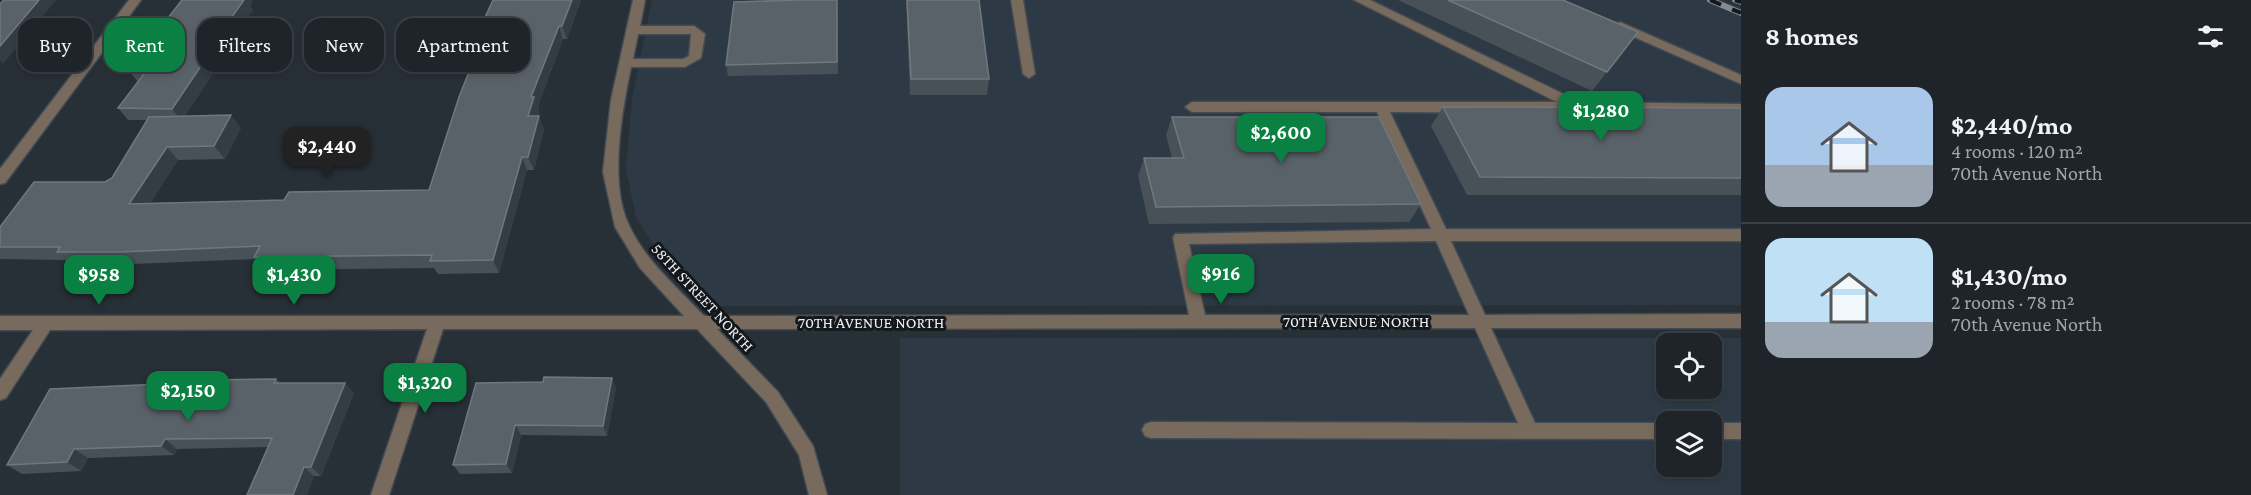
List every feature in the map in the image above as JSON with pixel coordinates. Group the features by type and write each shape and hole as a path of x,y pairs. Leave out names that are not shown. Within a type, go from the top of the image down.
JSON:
{"street":[{"path":"0,179 135,0"},
{"name":"58TH STREET NORTH","path":"639,0 618,100 610,172 620,223 645,264 772,397 807,452 818,495"},
{"path":"1017,0 1029,74"},
{"path":"1360,0 1578,107"},
{"path":"1603,19 1741,80"},
{"path":"626,63 685,63 694,58 699,34 694,30 633,30"},
{"path":"1381,107 1530,431"},
{"path":"1192,108 1741,109"},
{"path":"1198,321 1180,238 1741,235"},
{"name":"70TH AVENUE NORTH","path":"0,323 1741,321"},
{"path":"0,393 46,323"},
{"path":"380,495 437,323"},
{"path":"1151,430 1656,431"},
{"path":"1722,431 1741,431"}],"shaded area":[{"path":"652,0 1723,0 1741,8 1741,305 709,306 660,255 636,217 626,169 632,100"},
{"path":"900,338 1656,338 1656,399 1722,399 1722,338 1741,338 1741,495 900,495"}],"building":[{"path":"4,0 39,0 24,18 18,18 18,25 0,46 0,4"},
{"path":"182,0 244,0 231,18 197,18 197,72 172,109 118,108 145,72 185,72 185,18 168,18"},
{"path":"493,0 572,0 562,26 559,26 531,97 534,97 528,116 539,116 528,157 522,157 493,260 430,261 432,255 254,257 260,246 119,252 57,252 60,247 0,247 0,227 34,182 105,182 112,178 149,117 231,115 214,146 167,147 129,204 284,200 289,192 429,190 469,72 530,72 530,18 485,18"},
{"path":"837,0 837,62 726,65 734,2"},
{"path":"907,0 979,0 989,79 911,79"},
{"path":"1448,0 1563,0 1638,32 1607,72"},
{"path":"1443,107 1741,108 1741,178 1480,177"},
{"path":"1172,117 1379,117 1421,204 1156,207 1144,158 1184,158"},
{"path":"544,377 612,378 603,426 515,425 506,464 453,465 476,383 543,382"},
{"path":"276,379 274,383 345,383 311,467 304,467 293,495 247,495 272,438 165,439 161,446 74,449 67,462 7,465 50,389 207,382 208,380"}],"railway":[{"path":"1710,0 1741,13"},
{"path":"1735,0 1741,2"}]}
